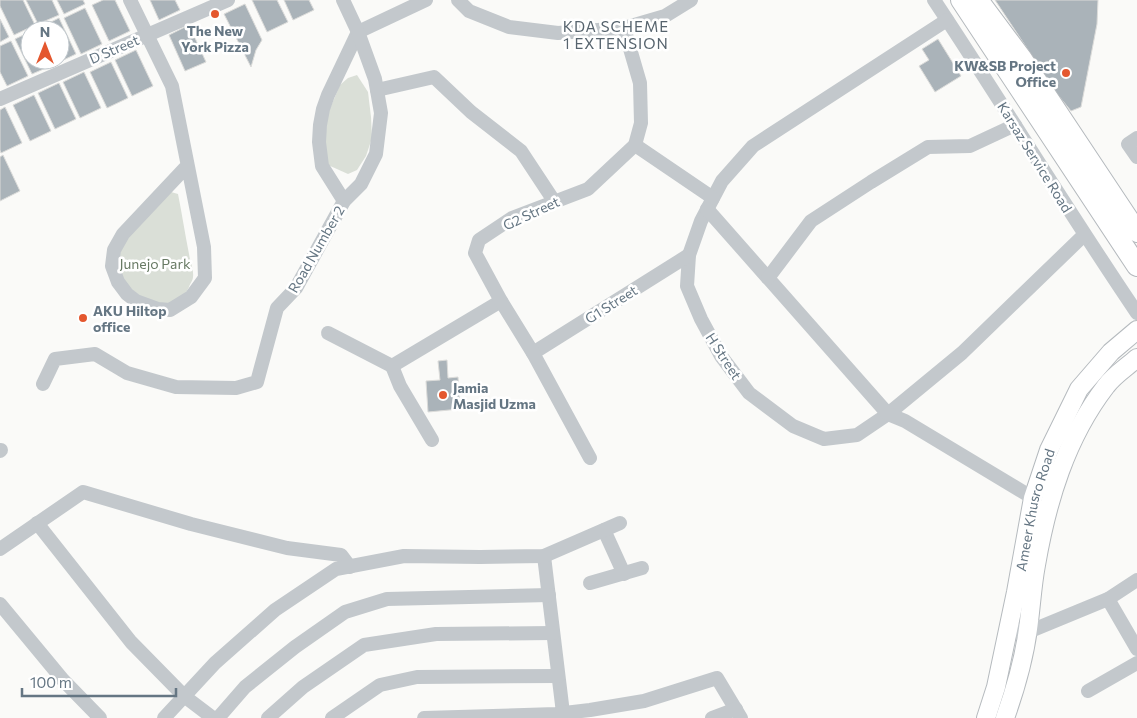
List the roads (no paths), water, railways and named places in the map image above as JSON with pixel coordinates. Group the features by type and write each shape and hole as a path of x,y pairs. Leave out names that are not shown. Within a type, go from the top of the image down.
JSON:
{"highway":[{"path":"961,0 1137,266"},
{"path":"978,0 1022,59 1137,232"}],"main road":[{"name":"Ameer Khusro Road","path":"986,718 996,687 1033,498 1049,450 1079,389 1111,352 1137,330"},
{"name":"Ameer Khusro Road","path":"1005,718 1028,632 1036,565 1050,502 1064,460 1085,417 1107,384 1137,358"}],"street":[{"path":"130,0 172,86 204,247 205,278 191,297 170,310 158,309 136,301 127,294 118,282 112,266 114,250 123,234 187,166"},
{"name":"D Street","path":"0,99 228,0"},
{"name":"Road Number 2","path":"43,384 55,359 95,354 127,373 176,387 236,388 257,382 277,308 296,288 344,201 361,184 376,154 381,113 375,79 358,32 343,0"},
{"path":"358,32 426,0"},
{"path":"458,0 469,11 509,27 558,33 624,28 665,16 691,0"},
{"name":"Karsaz Service Road","path":"934,0 1084,235 1137,313"},
{"name":"H Street","path":"947,20 753,146 722,181 701,221 689,255 688,286 701,319 721,356 749,393 793,426 824,440 857,435 888,414 962,353 1084,235"},
{"path":"624,28 640,83 641,123 635,145 710,204 768,278 888,414 905,421 1033,498 1050,502"},
{"name":"Road Number 2","path":"344,201 322,166 319,142 320,125 322,109 358,32"},
{"path":"377,90 434,77 471,112 521,151 554,201"},
{"path":"768,278 811,221 871,182 928,147 970,146 1015,125"},
{"path":"1133,141 1137,157"},
{"name":"G2 Street","path":"590,458 533,353 501,301 475,253 479,240 512,218 588,189 635,145"},
{"name":"G1 Street","path":"533,353 689,255"},
{"path":"392,366 501,301"},
{"path":"328,333 392,366 400,386 432,440"},
{"path":"0,549 83,492 190,524 286,548 341,555 350,567"},
{"path":"164,718 215,664 275,610 336,569 404,556 544,556 620,522"},
{"path":"37,523 131,642 184,696 214,718"},
{"path":"604,530 624,574"},
{"path":"544,556 563,713"},
{"path":"590,584 642,568"},
{"path":"1007,629 1028,632 1108,599 1137,580"},
{"path":"218,718 245,687 295,647 345,612 386,599 549,595"},
{"path":"1108,599 1137,649"},
{"path":"0,604 63,680 100,718"},
{"path":"268,718 302,687 364,645 436,634 553,633"},
{"path":"1088,691 1137,663"},
{"path":"332,718 380,685 416,677 558,676"},
{"path":"424,718 563,713 644,701 717,678 738,714 712,718"}],"place":[{"name":"The New York Pizza","path":"215,14"},
{"name":"KW&SB Project Office","path":"1066,73"},
{"name":"AKU Hiltop office","path":"83,318"},
{"name":"Jamia Masjid Uzma","path":"443,395"}],"district":[{"name":"KDA SCHEME 1 EXTENSION","path":"616,34"}],"park label":[{"name":"Junejo Park","path":"155,263"}]}
